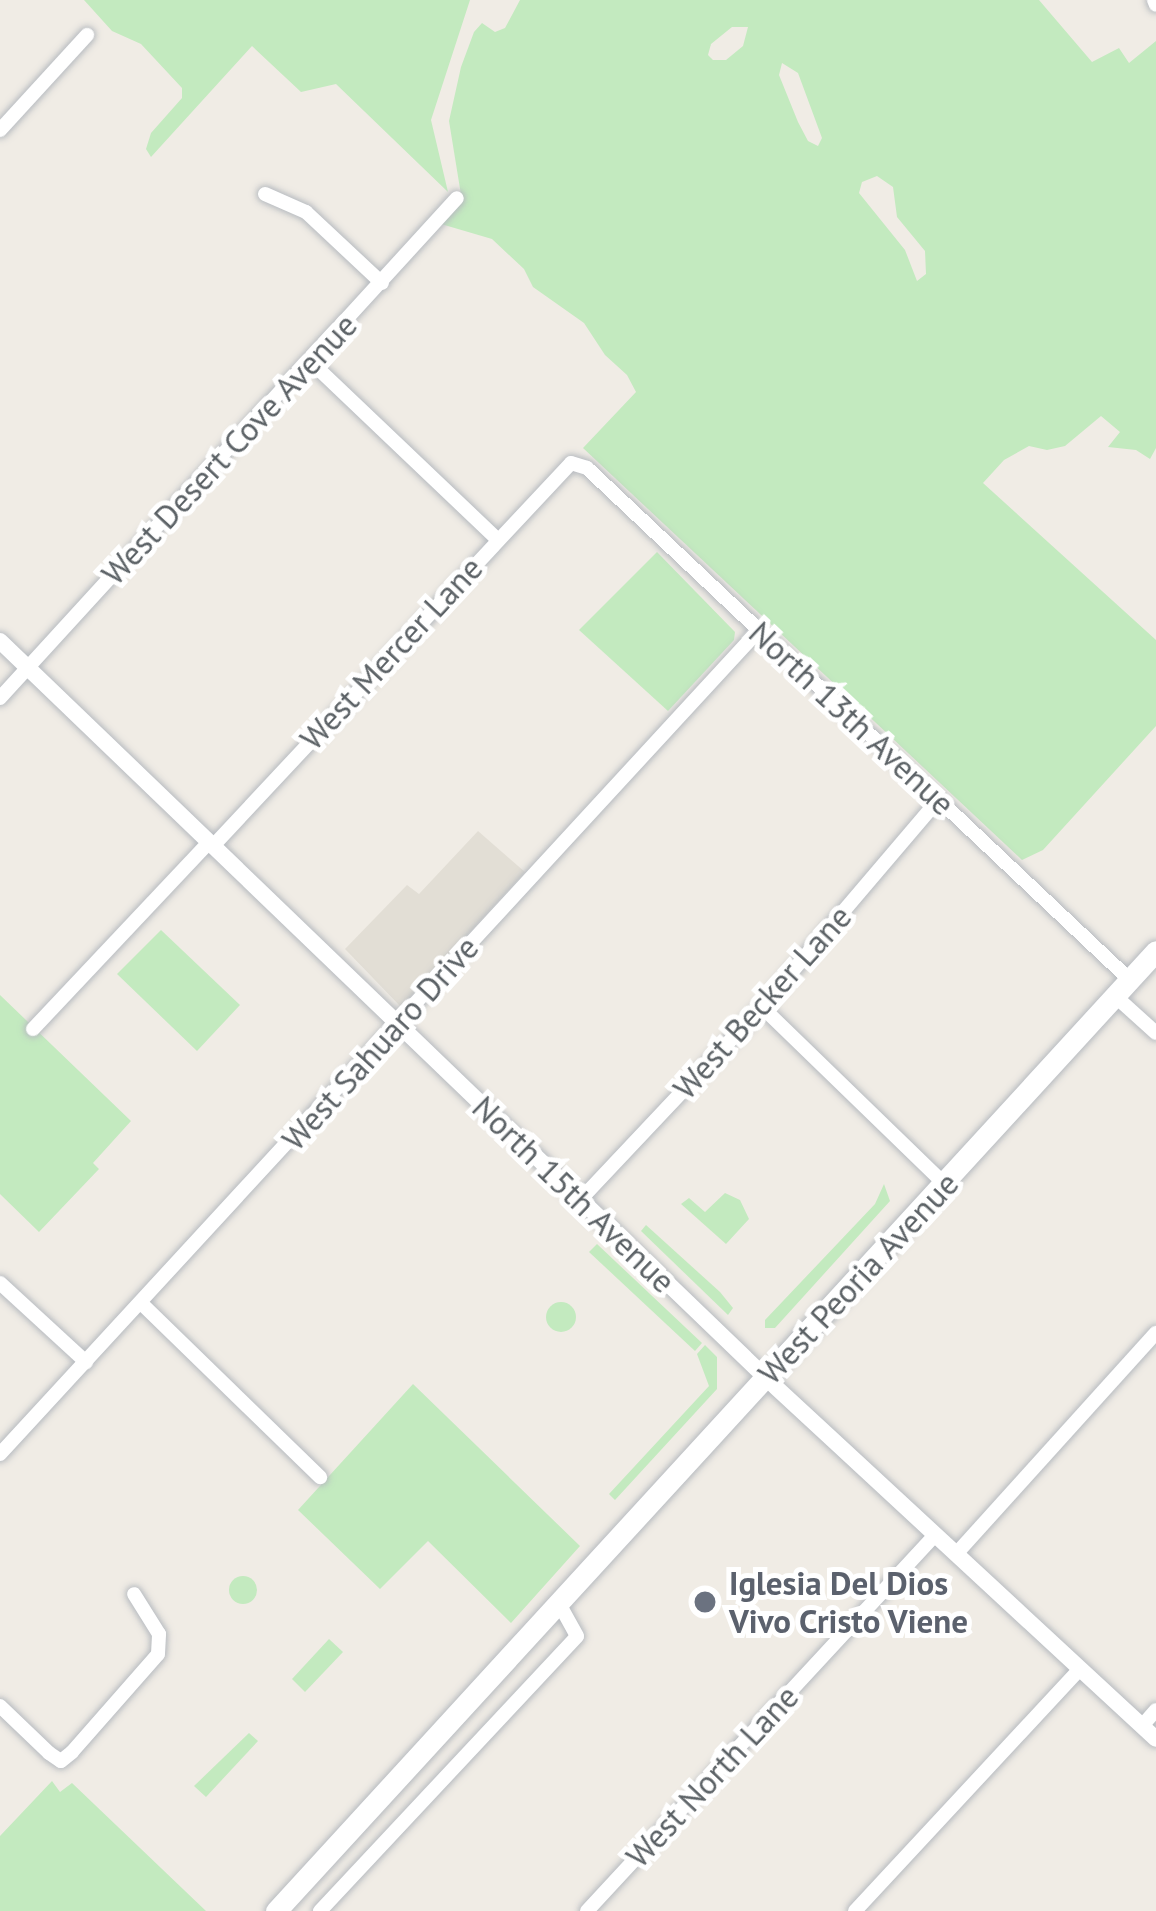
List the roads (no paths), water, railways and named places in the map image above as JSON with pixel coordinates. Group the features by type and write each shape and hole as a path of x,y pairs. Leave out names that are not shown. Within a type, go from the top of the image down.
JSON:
{"main road":[{"name":"West Peoria Avenue","path":"276,1911 1156,951"}],"street":[{"path":"0,130 87,35"},
{"path":"265,194 306,212 382,283"},
{"name":"West Desert Cove Avenue","path":"0,698 457,198"},
{"path":"310,362 496,538"},
{"name":"West Mercer Lane","path":"33,1029 571,463"},
{"name":"North 13th Avenue","path":"571,463 587,468 939,799 1122,988 1156,1033"},
{"name":"West Sahuaro Drive","path":"1,1450 758,631"},
{"name":"North 15th Avenue","path":"0,641 766,1378 1149,1732"},
{"name":"West Becker Lane","path":"580,1200 762,1007 939,799"},
{"path":"762,1007 946,1184"},
{"path":"0,1283 86,1362"},
{"path":"141,1303 320,1477"},
{"path":"956,1554 1156,1333"},
{"name":"West North Lane","path":"587,1911 935,1534"},
{"path":"0,1706 61,1761 158,1654 160,1634 134,1594"},
{"path":"320,1911 577,1636 560,1605"},
{"path":"856,1911 1080,1669"},
{"path":"1149,1732 1156,1710"}],"place":[{"name":"Iglesia Del Dios Vivo Cristo Viene","path":"705,1602"}]}
